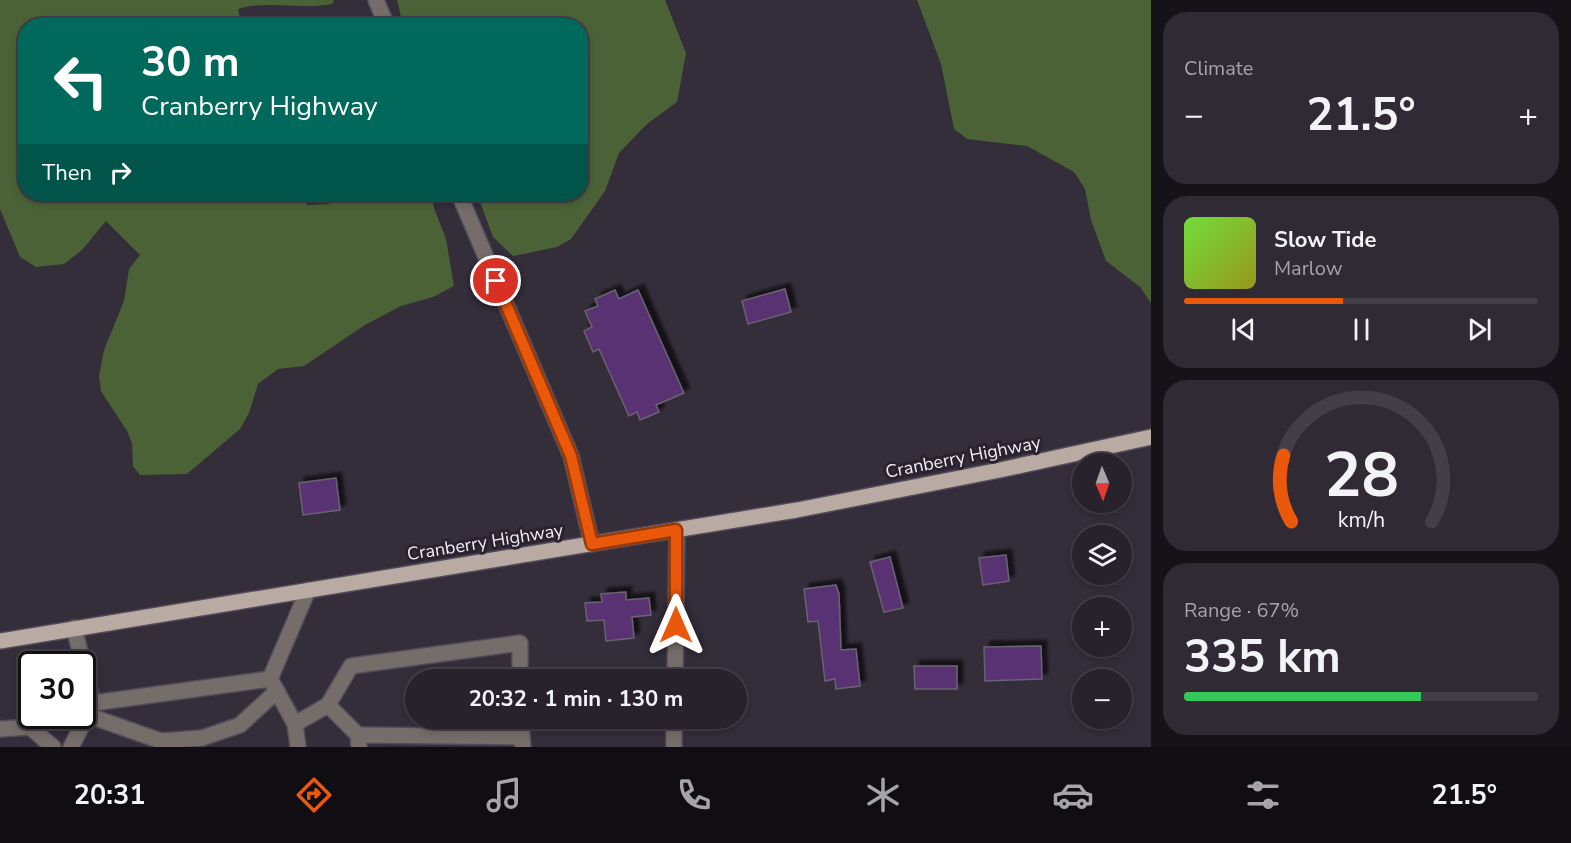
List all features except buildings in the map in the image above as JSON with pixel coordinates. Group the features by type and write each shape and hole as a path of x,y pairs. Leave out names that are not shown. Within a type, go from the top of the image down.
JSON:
{"main road":[{"name":"Cranberry Highway","path":"0,641 676,530 1000,470 1151,437"}],"street":[{"path":"376,0 384,18"},
{"path":"462,201 571,456 592,544"},
{"path":"675,669 676,530"},
{"path":"96,712 160,744 202,738 240,725 274,685 308,590"},
{"path":"74,628 79,651"},
{"path":"294,724 328,705 351,666 520,644 520,669"},
{"path":"96,708 274,685"},
{"path":"274,685 294,724 297,747"},
{"path":"328,705 358,741 522,742"},
{"path":"0,729 30,727 53,747"},
{"path":"72,747 81,729"},
{"path":"674,729 674,747"}],"green space":[{"path":"0,0 334,0 332,4 320,6 249,6 238,9 240,18 18,18 18,201 305,201 307,205 328,204 336,201 432,201 446,239 454,286 433,297 401,306 365,325 304,366 278,369 258,384 249,413 240,429 187,474 140,475 133,466 132,443 127,431 101,391 99,376 104,350 124,301 129,269 140,255 106,221 82,250 64,264 36,267 20,257 0,209"},
{"path":"397,0 665,0 686,53 677,102 647,124 619,153 605,191 571,239 557,247 513,256 493,237 480,201 588,201 588,18 401,18"},
{"path":"917,0 1151,0 1151,303 1140,287 1106,261 1091,220 1085,189 1074,172 1027,146 967,139 954,129 941,64"}],"route":[{"path":"496,281 571,456 592,544 676,530 676,625"}]}
